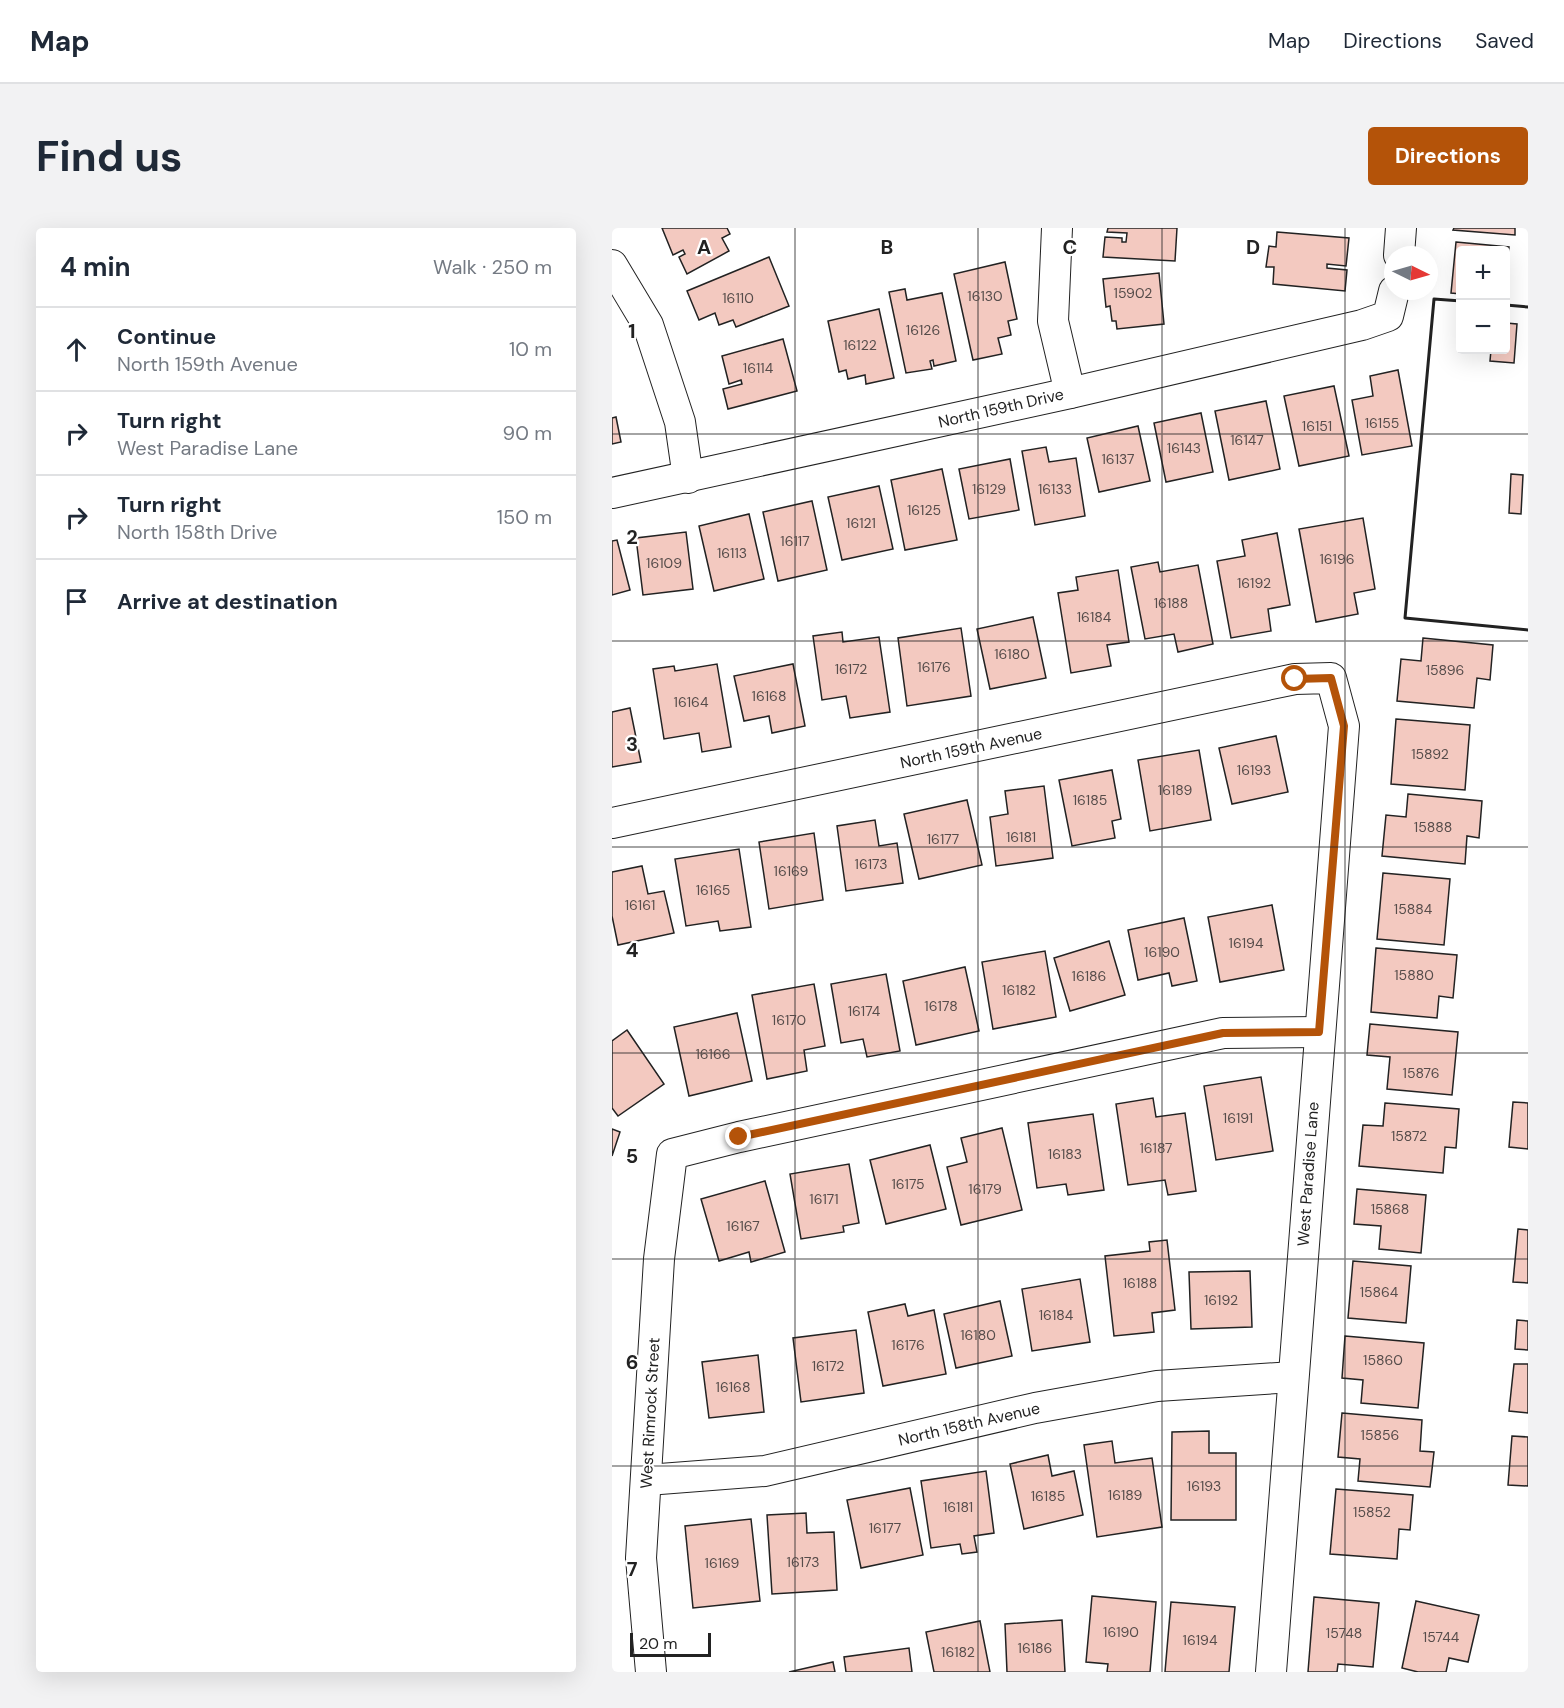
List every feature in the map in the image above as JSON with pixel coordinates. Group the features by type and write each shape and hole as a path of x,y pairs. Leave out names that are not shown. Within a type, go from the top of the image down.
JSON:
{"street":[{"path":"1057,228 1053,321 1070,393"},
{"path":"1400,246 1401,228"},
{"path":"612,265 648,325 680,422 688,478"},
{"name":"North 159th Drive","path":"612,493 1070,393 1351,328 1391,304"},
{"name":"North 159th Avenue","path":"612,823 1295,679 1331,678"},
{"name":"West Paradise Lane","path":"1271,1672 1344,726 1331,678"},
{"name":"West Rimrock Street","path":"651,1672 641,1558 659,1259 672,1154 739,1137 1223,1033 1319,1032"},
{"name":"North 158th Avenue","path":"647,1480 765,1472 1035,1408 1157,1386 1293,1377"}],"building":[{"path":"662,228 727,228 730,234 722,238 729,251 687,274 679,257 685,254 683,250 673,255"},
{"path":"1108,228 1177,228 1175,261 1103,257 1105,237 1122,238 1122,242 1126,242 1127,233 1107,232"},
{"path":"1454,228 1515,228 1515,235 1453,230"},
{"path":"1277,232 1349,238 1346,266 1327,264 1327,268 1347,270 1345,291 1273,284 1274,267 1266,267 1269,246 1276,247"},
{"path":"1456,242 1498,246 1456,246 1456,294 1451,293"},
{"path":"769,257 789,306 736,327 733,320 719,325 715,313 699,320 687,291"},
{"path":"1005,262 1017,319 1008,321 1011,335 998,338 1002,354 973,360 954,274"},
{"path":"1159,273 1164,324 1117,329 1116,321 1112,321 1110,306 1106,307 1103,279"},
{"path":"905,289 907,300 942,293 956,361 934,366 933,360 930,361 932,369 906,373 889,292"},
{"path":"879,309 894,378 866,384 865,375 848,379 846,370 839,372 828,321"},
{"path":"1510,323 1517,324 1514,363 1490,361 1491,354 1510,354"},
{"path":"783,339 797,391 728,409 723,389 742,384 741,380 729,384 722,356"},
{"path":"1398,370 1412,446 1362,455 1352,400 1373,396 1370,376"},
{"path":"1334,386 1349,456 1299,466 1284,396"},
{"path":"1266,401 1280,469 1229,480 1215,411"},
{"path":"1201,413 1213,472 1166,482 1154,423"},
{"path":"616,417 621,442 612,444 612,418"},
{"path":"1138,426 1150,481 1099,492 1087,438"},
{"path":"1046,447 1049,462 1076,458 1085,516 1035,525 1022,451"},
{"path":"1010,459 1019,510 969,519 959,469"},
{"path":"942,469 957,540 905,550 891,480"},
{"path":"1511,474 1523,475 1521,514 1509,513"},
{"path":"879,486 893,549 842,560 828,497"},
{"path":"812,501 827,570 778,581 763,512"},
{"path":"749,514 764,579 714,591 699,526"},
{"path":"1363,518 1375,589 1354,593 1358,614 1316,622 1299,529"},
{"path":"686,532 693,589 643,595 636,538"},
{"path":"1277,533 1290,605 1268,609 1271,631 1231,638 1217,561 1245,556 1242,540"},
{"path":"617,540 630,590 612,595 612,541"},
{"path":"1158,562 1160,572 1198,565 1213,644 1178,652 1174,634 1145,639 1131,567"},
{"path":"1118,570 1129,642 1107,645 1111,666 1071,673 1058,593 1078,590 1076,577"},
{"path":"1033,617 1046,678 990,689 977,629"},
{"path":"961,628 971,696 907,706 898,638"},
{"path":"842,632 843,642 879,637 890,712 850,718 846,696 822,700 813,636"},
{"path":"1423,638 1493,645 1490,680 1477,678 1474,708 1397,701 1401,659 1421,661"},
{"path":"717,664 731,747 702,752 699,733 664,739 653,669 674,666 675,671"},
{"path":"793,664 805,726 772,733 769,716 744,721 734,676"},
{"path":"630,708 641,762 612,767 612,712"},
{"path":"1396,719 1470,725 1465,790 1391,784"},
{"path":"1276,736 1288,792 1232,804 1219,748"},
{"path":"1199,750 1211,820 1150,831 1138,760"},
{"path":"1112,770 1121,819 1112,821 1115,838 1072,846 1059,780"},
{"path":"1044,786 1053,858 996,866 990,817 1008,814 1005,791"},
{"path":"1408,794 1482,801 1479,838 1467,836 1465,864 1382,856 1386,815 1406,817"},
{"path":"967,800 982,865 919,879 904,814"},
{"path":"875,820 879,846 897,843 903,883 846,891 837,826"},
{"path":"814,833 823,900 769,909 759,842"},
{"path":"739,849 751,927 720,931 718,921 686,926 675,859"},
{"path":"642,866 648,894 664,891 674,933 618,945 612,916 612,872"},
{"path":"1383,873 1450,879 1444,945 1377,939"},
{"path":"1272,905 1284,970 1220,982 1208,917"},
{"path":"1184,918 1197,981 1172,986 1169,973 1138,980 1128,930"},
{"path":"1109,941 1125,995 1070,1011 1054,958"},
{"path":"1376,948 1457,955 1453,998 1439,996 1437,1018 1371,1012"},
{"path":"1045,951 1056,1017 993,1029 982,962"},
{"path":"965,967 979,1031 916,1045 903,981"},
{"path":"886,974 900,1051 867,1057 863,1039 841,1043 831,984"},
{"path":"814,984 825,1046 804,1050 807,1071 767,1079 752,995"},
{"path":"737,1013 752,1081 689,1096 674,1027"},
{"path":"1370,1024 1458,1032 1452,1095 1387,1089 1390,1057 1367,1055"},
{"path":"627,1030 664,1084 618,1116 612,1108 612,1041"},
{"path":"1261,1077 1273,1151 1216,1160 1204,1086"},
{"path":"1153,1098 1156,1117 1185,1113 1196,1191 1168,1195 1165,1180 1128,1185 1116,1104"},
{"path":"1513,1102 1528,1103 1528,1149 1509,1147"},
{"path":"1385,1103 1459,1109 1456,1148 1445,1147 1443,1173 1359,1166 1363,1125 1383,1126"},
{"path":"1093,1114 1104,1190 1068,1195 1066,1184 1037,1188 1028,1123"},
{"path":"1002,1128 1022,1210 961,1225 947,1167 967,1162 961,1138"},
{"path":"612,1129 620,1132 612,1156"},
{"path":"930,1145 946,1209 886,1224 870,1160"},
{"path":"849,1164 859,1223 843,1226 844,1232 801,1239 790,1174"},
{"path":"765,1181 785,1252 751,1262 749,1252 719,1261 701,1199"},
{"path":"1357,1189 1426,1195 1421,1253 1379,1249 1381,1226 1354,1224"},
{"path":"1518,1229 1528,1230 1528,1283 1513,1282"},
{"path":"1167,1240 1175,1310 1152,1313 1154,1332 1114,1336 1105,1256 1150,1251 1149,1242"},
{"path":"1353,1261 1411,1266 1406,1323 1348,1318"},
{"path":"1250,1271 1252,1327 1191,1329 1189,1272"},
{"path":"1080,1279 1090,1342 1032,1351 1022,1289"},
{"path":"1000,1301 1012,1356 956,1368 944,1314"},
{"path":"905,1304 908,1316 934,1310 946,1374 883,1386 868,1312"},
{"path":"1517,1320 1528,1321 1528,1350 1515,1349"},
{"path":"856,1330 864,1393 801,1402 793,1338"},
{"path":"1345,1336 1424,1343 1418,1408 1361,1403 1363,1380 1342,1378"},
{"path":"758,1355 764,1412 709,1418 702,1362"},
{"path":"1514,1364 1528,1364 1528,1413 1509,1411"},
{"path":"1342,1413 1422,1420 1420,1451 1434,1452 1430,1487 1358,1481 1360,1459 1338,1457"},
{"path":"1209,1431 1209,1453 1236,1453 1236,1520 1171,1520 1172,1432"},
{"path":"1512,1436 1528,1437 1528,1486 1508,1485"},
{"path":"1112,1441 1115,1463 1152,1458 1162,1527 1097,1537 1084,1445"},
{"path":"1048,1455 1052,1476 1074,1471 1083,1515 1024,1529 1010,1464"},
{"path":"986,1471 994,1533 974,1536 977,1552 962,1554 960,1544 931,1548 921,1481"},
{"path":"910,1488 923,1555 861,1568 847,1500"},
{"path":"1336,1489 1413,1495 1410,1530 1399,1529 1397,1559 1330,1554"},
{"path":"806,1513 807,1533 834,1532 837,1590 772,1594 767,1515"},
{"path":"751,1519 760,1601 693,1608 685,1526"},
{"path":"1092,1596 1156,1602 1150,1672 1107,1672 1108,1664 1086,1662"},
{"path":"1314,1597 1379,1603 1373,1667 1338,1664 1337,1672 1308,1672"},
{"path":"1416,1601 1479,1615 1468,1662 1449,1658 1446,1672 1418,1672 1402,1668"},
{"path":"1171,1602 1235,1607 1229,1672 1165,1672"},
{"path":"1062,1620 1065,1672 1007,1672 1005,1624"},
{"path":"980,1621 990,1672 934,1672 926,1632"},
{"path":"909,1648 912,1672 846,1672 844,1657"},
{"path":"833,1662 835,1672 789,1672"}],"wall":[{"path":"1456,301 1434,299 1405,618 1528,630"},
{"path":"1510,305 1528,307"}],"route":[{"path":"739,1137 1223,1033 1319,1032 1344,726 1331,678 1295,679"}]}
